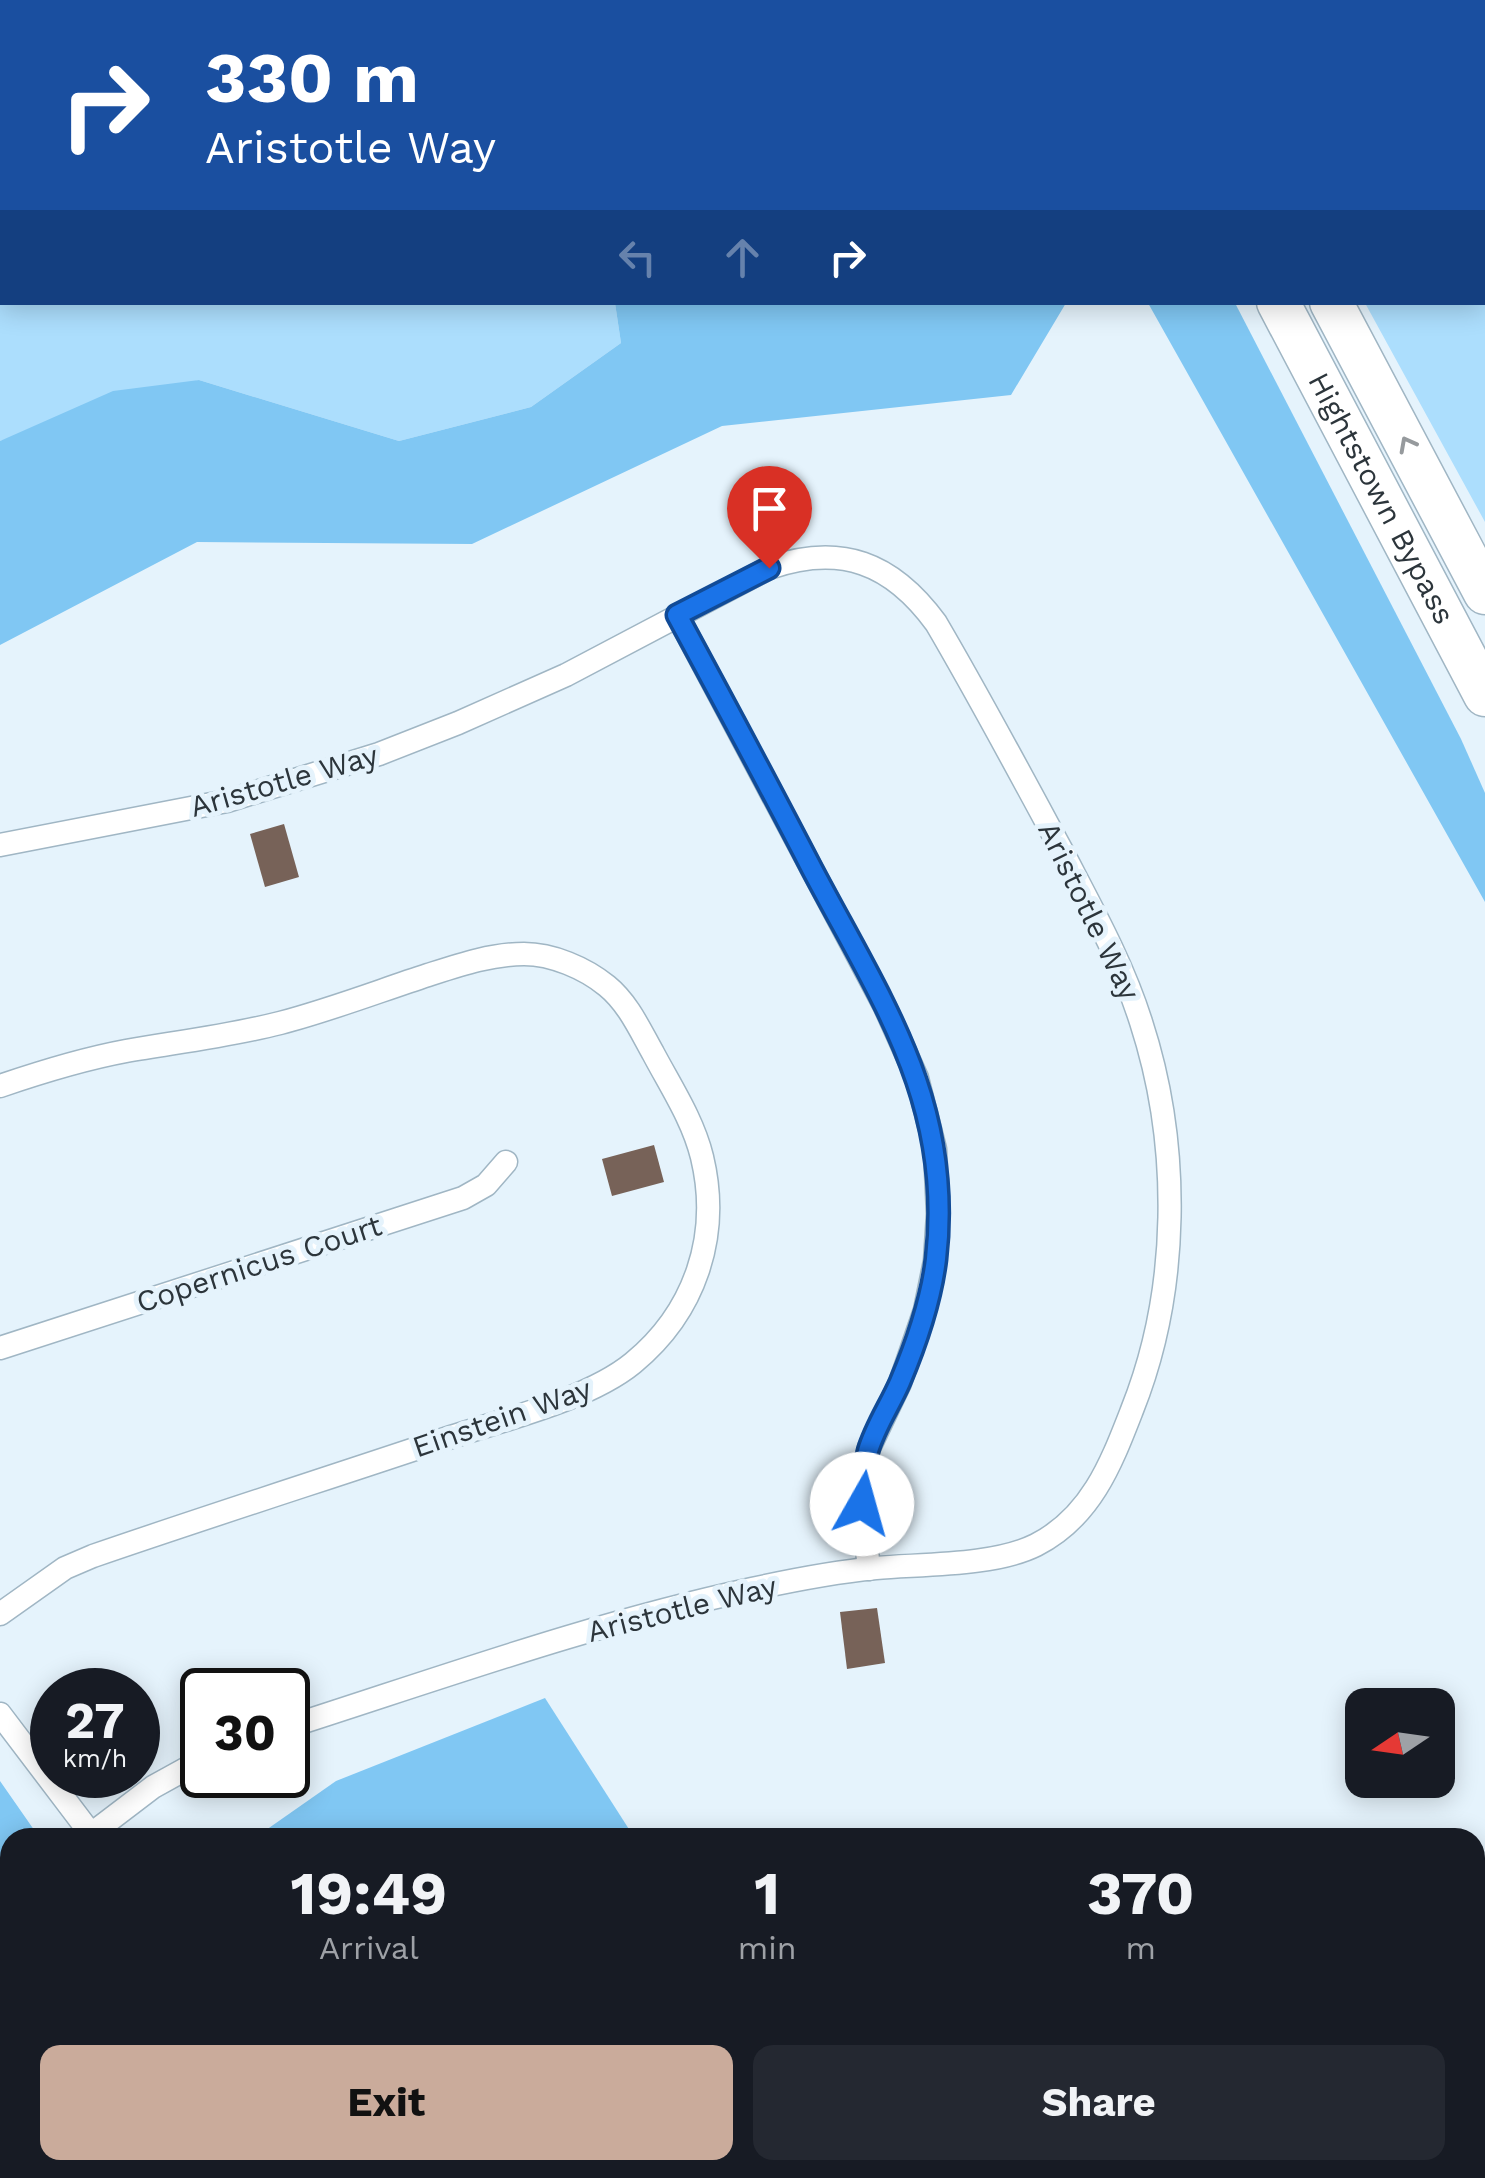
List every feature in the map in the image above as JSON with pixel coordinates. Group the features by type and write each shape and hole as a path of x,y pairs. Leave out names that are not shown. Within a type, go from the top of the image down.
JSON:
{"highway":[{"name":"Hightstown Bypass","path":"1280,305 1483,691"},
{"name":"Hightstown Bypass","path":"1333,305 1485,593"},
{"path":"1444,514 1485,582"}],"street":[{"name":"Aristotle Way","path":"0,845 227,801 345,766 534,690 769,568 805,558 829,557 864,563 904,586 936,623 1109,941 1141,1022 1156,1075 1169,1182 1164,1284 1140,1391 1107,1473 1087,1504 1066,1524 1036,1545 1002,1557 869,1569 764,1586 640,1615 310,1720"},
{"path":"677,615 886,1007 917,1078 935,1149 936,1261 925,1310 900,1382 869,1448 863,1477 869,1569"},
{"name":"Einstein Way","path":"0,1086 122,1052 288,1021 489,957 525,954 554,958 606,986 638,1027 694,1134 704,1166 709,1206 700,1264 679,1312 662,1337 600,1386 93,1556 65,1568 0,1614"},
{"name":"Copernicus Court","path":"0,1348 463,1198 486,1185 506,1162"},
{"path":"0,1714 85,1828"},
{"path":"103,1828 154,1787 180,1772"}],"shaded area":[{"path":"0,305 615,305 621,343 531,407 399,441 199,380 0,441"},
{"path":"615,305 1065,305 1011,395 722,426 472,544 197,542 0,645 0,441 113,391 199,380 399,441 531,407 621,343"},
{"path":"1149,305 1236,305 1461,739 1485,793 1485,902"},
{"path":"1366,305 1485,305 1485,522"},
{"path":"545,1698 628,1828 269,1828 336,1781"},
{"path":"0,1781 33,1828 0,1828"}],"building":[{"path":"284,824 299,877 265,887 250,834"},
{"path":"654,1145 664,1182 612,1196 602,1159"},
{"path":"877,1608 885,1663 847,1669 840,1612"}],"route":[{"path":"769,568 677,615 904,1044 927,1110 935,1149 936,1261 914,1347 869,1448 862,1504"}]}
